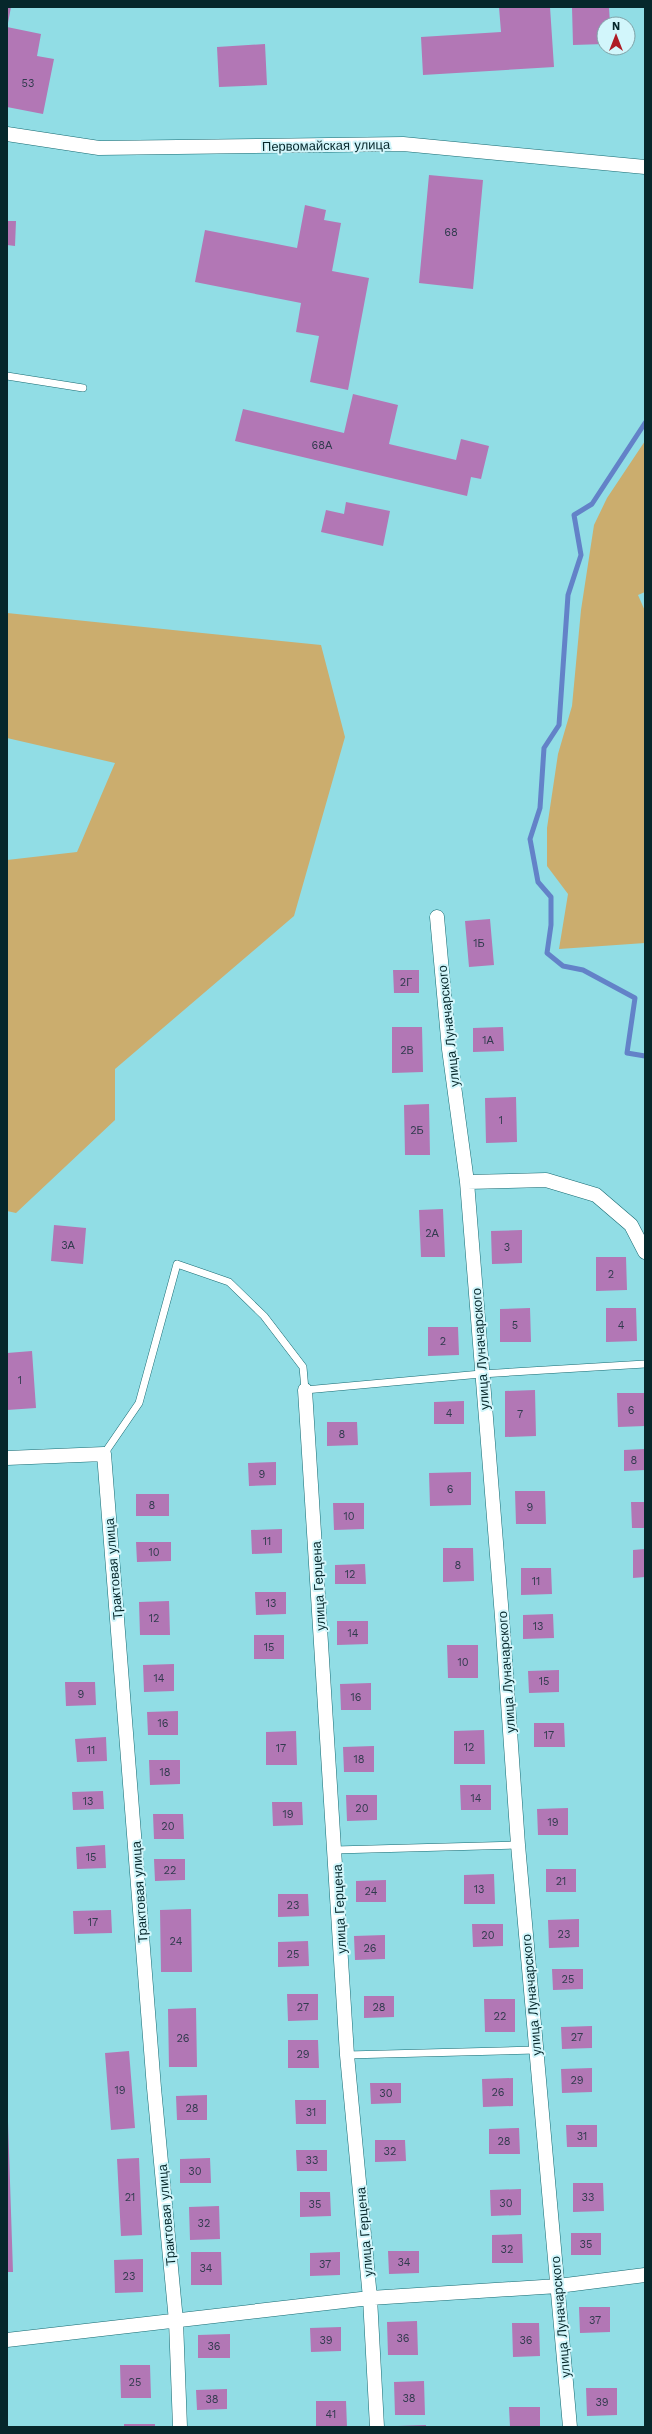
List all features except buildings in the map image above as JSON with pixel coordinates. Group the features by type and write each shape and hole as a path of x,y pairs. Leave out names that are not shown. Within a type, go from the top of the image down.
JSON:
{"street":[{"name":"Первомайская улица","path":"7,134 99,148 402,144 645,167"},
{"name":"улица Луначарского","path":"437,917 449,1049 468,1182 518,1845 535,2050 570,2427"},
{"path":"468,1182 546,1180 596,1195 630,1225 645,1252"},
{"name":"улица Герцена","path":"305,1390 347,2054 370,2298 377,2427"},
{"path":"7,1458 104,1454"},
{"name":"Трактовая улица","path":"104,1454 154,2088 176,2322 180,2427"},
{"path":"7,2340 176,2322 370,2298 558,2286 645,2275"}],"lane":[{"path":"7,376 83,388"},
{"path":"104,1454 139,1403 177,1264 229,1282 264,1316 303,1367 305,1390 482,1374 645,1364"},
{"path":"335,1850 518,1845"},
{"path":"347,2054 535,2050"}],"shaded area":[{"path":"645,441 645,592 638,595 645,611 645,943 559,949 568,894 547,866 547,828 558,754 572,706 581,610 594,525 607,498"},
{"path":"7,613 321,645 345,737 294,916 115,1069 115,1120 16,1213 7,1211 7,860 77,852 115,763 7,738"}],"waterway":[{"path":"645,423 592,504 574,515 581,555 568,595 559,725 544,748 540,808 530,839 538,882 551,897 551,925 547,953 563,966 583,970 635,998 627,1053 645,1056"}]}
